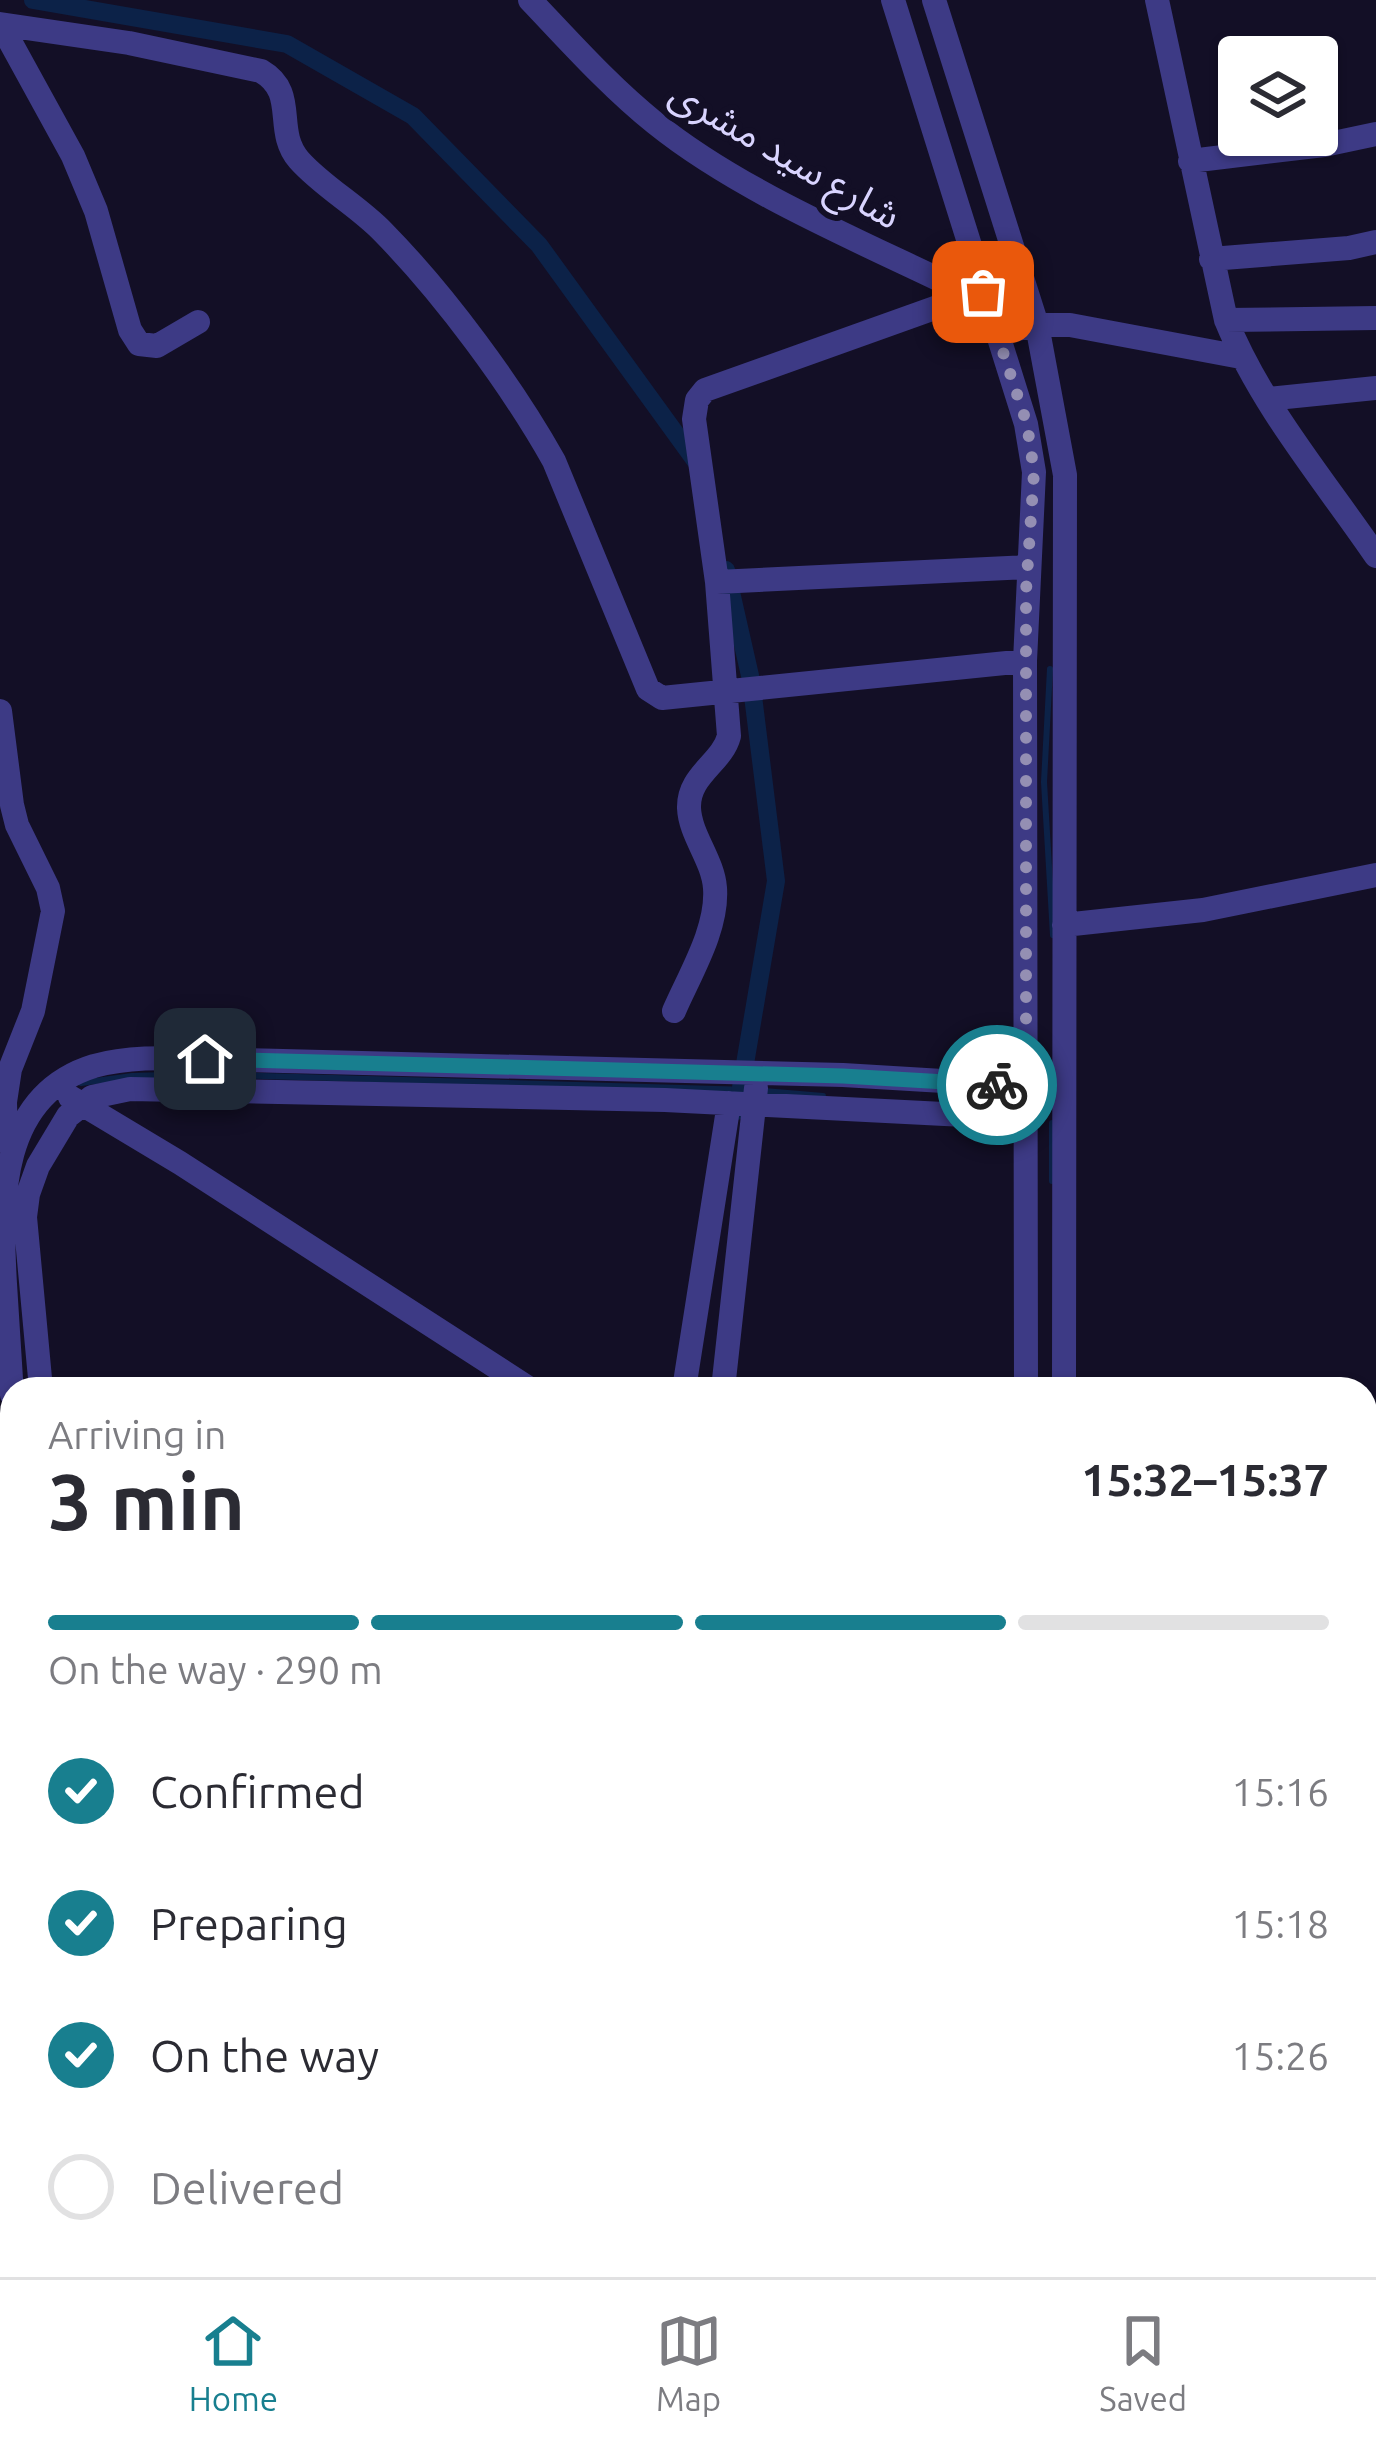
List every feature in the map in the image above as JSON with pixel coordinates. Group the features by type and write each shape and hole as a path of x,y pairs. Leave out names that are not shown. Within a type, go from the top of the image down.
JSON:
{"street":[{"name":"شارع سيد مشرى","path":"530,0 623,95 676,139 783,202 977,294"},
{"path":"893,0 977,294 998,333 1027,424 1034,472 1042,586 1045,889 1026,1086 1026,1377"},
{"path":"934,0 1036,326 1065,475 1025,661 1045,889 1064,925 1064,1377"},
{"path":"1157,0 1226,320 1241,357 1376,556"},
{"path":"0,24 73,156 139,344 157,346 198,322"},
{"path":"0,24 129,43 261,71 275,79 283,91 286,132 296,158 393,242 536,428 563,481 648,689 662,698 1025,661"},
{"path":"1190,161 1376,134"},
{"path":"1210,259 1376,242"},
{"path":"674,1011 704,942 715,889 689,810 692,790 727,746 717,582 694,419 697,400 705,390 977,294 1024,285"},
{"path":"1226,320 1376,318"},
{"path":"998,333 1036,326 1087,327 1241,357"},
{"path":"1268,399 1376,388"},
{"path":"1348,515 1376,514"},
{"path":"717,582 1042,586"},
{"path":"0,711 12,805 53,910 33,1011 10,1069 4,1102 7,1154"},
{"path":"1064,925 1203,910 1376,875"},
{"path":"11,1377 0,1225 7,1154 20,1119 40,1095 96,1065 145,1058 665,1070 1026,1086"},
{"path":"525,1068 527,1100"},
{"path":"665,1070 665,1100"},
{"path":"686,1377 742,1104 758,1073"},
{"path":"53,1086 511,1377"},
{"path":"40,1377 26,1203 52,1141 82,1105 105,1093 130,1089 665,1100 1025,1118"},
{"path":"724,1377 742,1104"}],"waterway":[{"path":"33,0 287,44 413,116 539,245 697,463"},
{"path":"726,570 751,680 776,881 737,1111"},
{"path":"1050,669 1044,782 1053,935"},
{"path":"81,1083 197,1074 751,1090"},
{"path":"764,1091 823,1096"},
{"path":"1052,1123 1052,1181"}],"way so far":[{"path":"983,292 1027,424 1034,472 1025,661 1026,1086 997,1085"}],"route":[{"path":"205,1059 843,1076 997,1085"}]}
